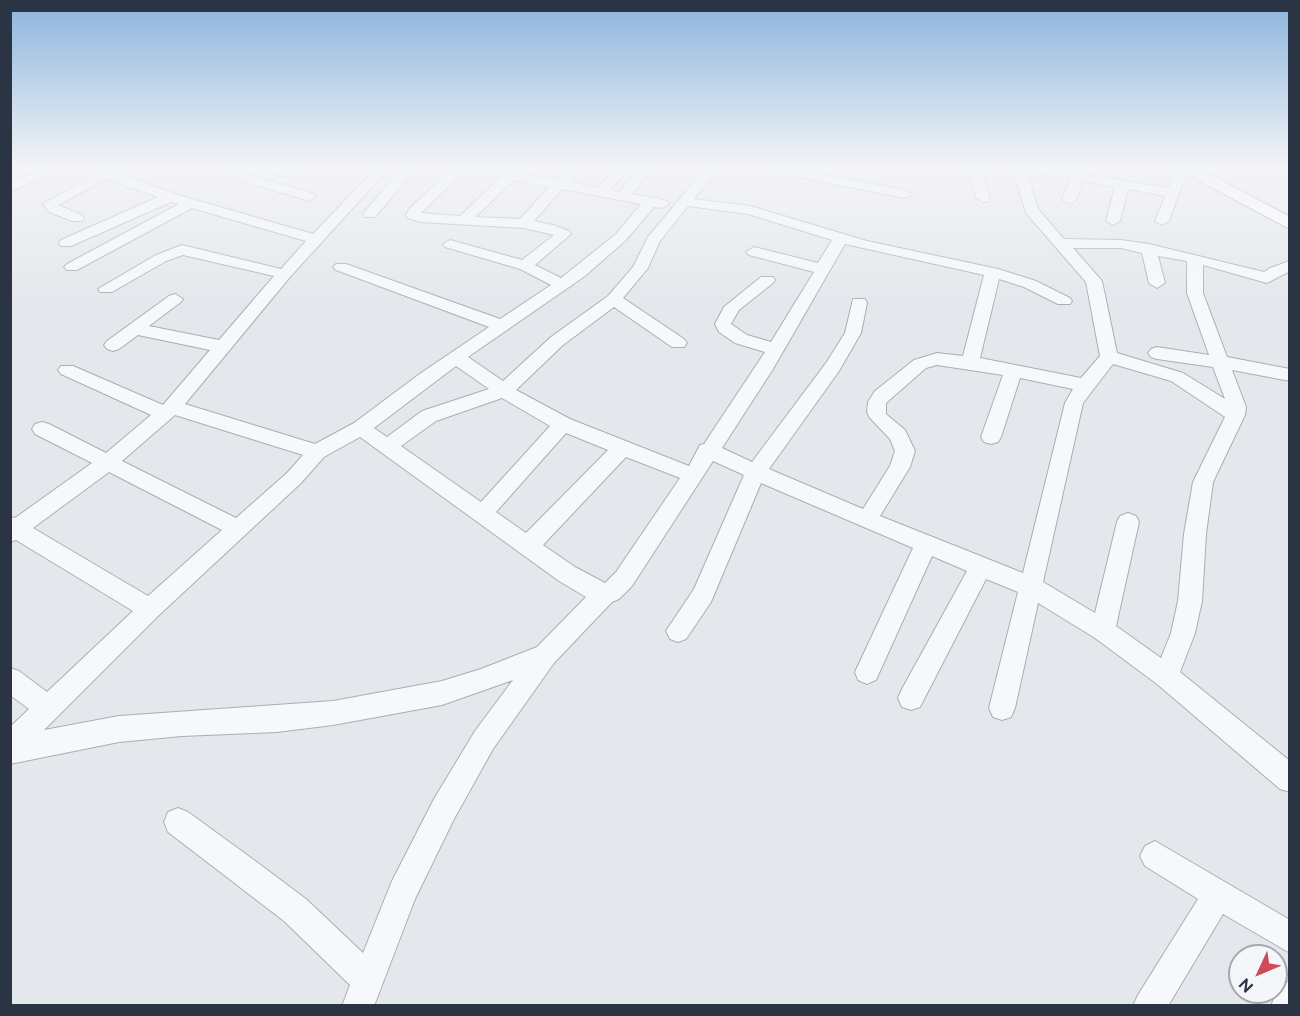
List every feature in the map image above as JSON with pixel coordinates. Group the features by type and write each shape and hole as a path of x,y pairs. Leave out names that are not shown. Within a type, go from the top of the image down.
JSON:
{"main road":[{"path":"1270,213 1290,224"}],"street":[{"path":"65,213 77,218"},
{"path":"66,243 133,213"},
{"path":"72,267 172,213"},
{"path":"226,213 317,240"},
{"path":"150,609 13,529 106,463 168,410 284,274 341,213"},
{"path":"414,213 420,218 524,224 548,228 564,234 525,266"},
{"path":"465,219 472,213"},
{"path":"524,224 533,213"},
{"path":"10,746 150,609 294,478 317,452 360,428 455,357 563,285 608,249 640,213"},
{"path":"388,446 429,416 504,391 557,341 614,299 640,268 653,240 675,213"},
{"path":"761,213 894,253 993,272 1030,284 1064,301"},
{"path":"1033,213 1094,281 1109,357"},
{"path":"1113,221 1115,213"},
{"path":"1162,221 1165,213"},
{"path":"178,822 249,873 295,910 363,993 403,892 444,809 484,740 546,655 605,594 611,592 624,579 707,450 776,349 841,238"},
{"path":"1061,243 1102,242 1149,248 1290,284"},
{"path":"450,244 525,266 563,285"},
{"path":"1149,248 1157,283"},
{"path":"106,289 161,258 182,250 284,274"},
{"path":"754,252 822,269"},
{"path":"1166,676 1183,633 1190,602 1199,497 1203,482 1236,415 1237,407 1195,293 1195,258"},
{"path":"1267,278 1275,271 1290,265"},
{"path":"341,267 501,325"},
{"path":"970,362 993,272"},
{"path":"768,280 732,307 723,324 724,328 741,339 776,349"},
{"path":"113,345 175,299"},
{"path":"614,299 678,343"},
{"path":"678,632 702,595 756,472 833,367 853,333 859,303"},
{"path":"136,328 223,347"},
{"path":"1157,353 1290,375"},
{"path":"455,357 504,391 563,424 692,475"},
{"path":"1002,708 1070,416 1074,403 1085,386 1109,357"},
{"path":"1109,357 1177,377 1236,415"},
{"path":"867,520 900,467 905,451 898,435 879,418 876,412 877,402 882,395 920,364 936,359 970,362 1085,386"},
{"path":"67,370 168,410 317,452"},
{"path":"991,437 1014,371"},
{"path":"482,513 563,424"},
{"path":"360,428 567,574 593,590 605,594"},
{"path":"42,429 239,529"},
{"path":"528,546 623,447"},
{"path":"707,450 980,568 1031,587 1103,630 1166,676 1290,779"},
{"path":"1103,630 1128,522"},
{"path":"867,672 926,545"},
{"path":"911,698 980,568"},
{"path":"10,751 119,729 182,723 277,719 333,713 442,693 481,681 546,655"},
{"path":"10,679 48,708"},
{"path":"1155,856 1290,938"},
{"path":"1149,1005 1218,894"},
{"path":"1287,1005 1290,997"}]}
